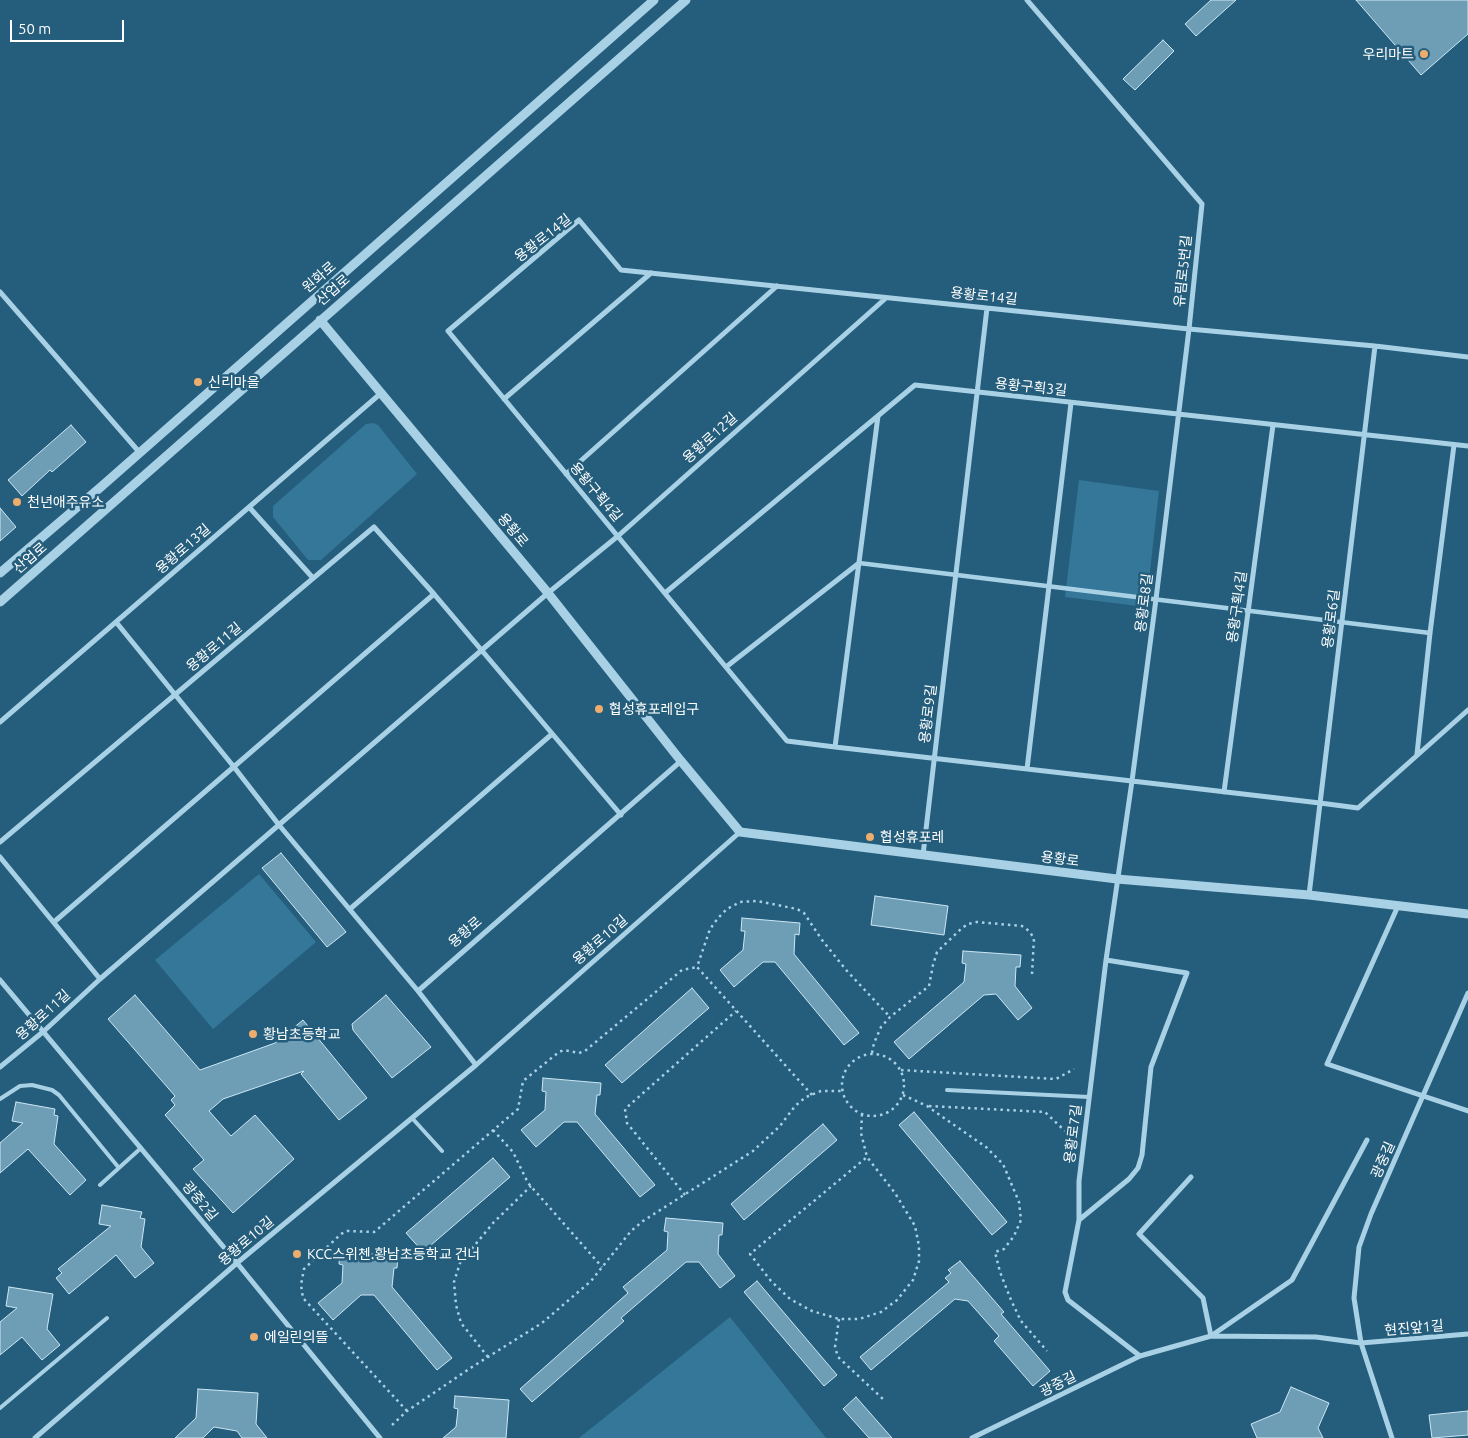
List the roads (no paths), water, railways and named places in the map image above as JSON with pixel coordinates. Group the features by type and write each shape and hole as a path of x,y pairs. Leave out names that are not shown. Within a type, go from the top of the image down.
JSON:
{"street":[{"name":"원화로","path":"0,573 140,453 654,0"},
{"name":"산업로","path":"0,602 686,0"},
{"name":"유림로5번길","path":"1027,0 1202,204 1188,329"},
{"name":"용황로14길","path":"448,331 579,220 621,270 1188,329"},
{"path":"504,399 651,273"},
{"path":"566,474 776,286"},
{"path":"0,292 140,453"},
{"name":"용황로12길","path":"548,593 618,536 886,298"},
{"name":"용황로9길","path":"923,856 988,308"},
{"name":"용황로","path":"320,320 548,593 681,761 740,832 1117,879 1309,895 1468,914"},
{"path":"1188,329 1375,346 1468,357"},
{"name":"용황로8길","path":"1117,879 1156,599 1188,329"},
{"name":"용황구획4길","path":"448,331 787,741 1358,808 1468,710"},
{"name":"용황로6길","path":"1309,895 1375,346"},
{"name":"용황구획3길","path":"665,593 915,386 1468,446"},
{"name":"용황로13길","path":"0,722 380,394"},
{"path":"1027,769 1071,403"},
{"path":"835,747 878,416"},
{"name":"용황구획4길","path":"1224,792 1273,425"},
{"path":"1417,755 1430,633 1454,445"},
{"path":"250,506 313,578"},
{"name":"용황로11길","path":"0,842 374,527 481,650"},
{"path":"726,667 859,562 1430,633"},
{"name":"용황로11길","path":"0,1068 44,1031 100,979 548,593"},
{"path":"54,922 434,594"},
{"path":"116,622 279,825 418,991 476,1065"},
{"path":"481,650 621,815"},
{"path":"350,909 552,734"},
{"name":"용황로","path":"418,991 681,761"},
{"name":"용황로10길","path":"35,1438 237,1263 476,1065 740,832"},
{"path":"0,857 100,979"},
{"name":"용황로7길","path":"1117,879 1079,1181 1078,1220 1065,1292 1068,1300 1140,1356"},
{"path":"1398,906 1328,1064 1468,1111"},
{"path":"1078,1220 1130,1179 1138,1168 1142,1155 1151,1067 1186,973 1106,960"},
{"name":"광중2길","path":"0,980 237,1263 380,1438"},
{"name":"광중길","path":"1392,1438 1362,1343 1354,1298 1360,1247 1371,1214 1468,993"},
{"name":"광중길","path":"1211,1336 1292,1280 1367,1140"},
{"path":"1191,1177 1139,1234 1203,1298 1211,1336"},
{"name":"현진앞1길","path":"1362,1343 1468,1334"},
{"name":"광중길","path":"972,1438 1140,1356 1211,1336 1316,1337 1362,1343"}],"lane":[{"path":"0,1099 20,1086 32,1085 52,1090 60,1095 119,1168"},
{"path":"947,1090 1089,1097"},
{"path":"412,1118 442,1151"},
{"path":"100,1185 141,1148"},
{"path":"0,1408 107,1318"}],"place":[{"name":"우리마트","path":"1424,54"},
{"name":"신리마을","path":"198,382"},
{"name":"천년애주유소","path":"17,502"},
{"name":"협성휴포레입구","path":"599,709"},
{"name":"협성휴포레","path":"870,837"},
{"name":"황남초등학교","path":"253,1034"},
{"name":"KCC스위첸.황남초등학교 건너","path":"297,1254"},
{"name":"에일린의뜰","path":"254,1337"}]}
